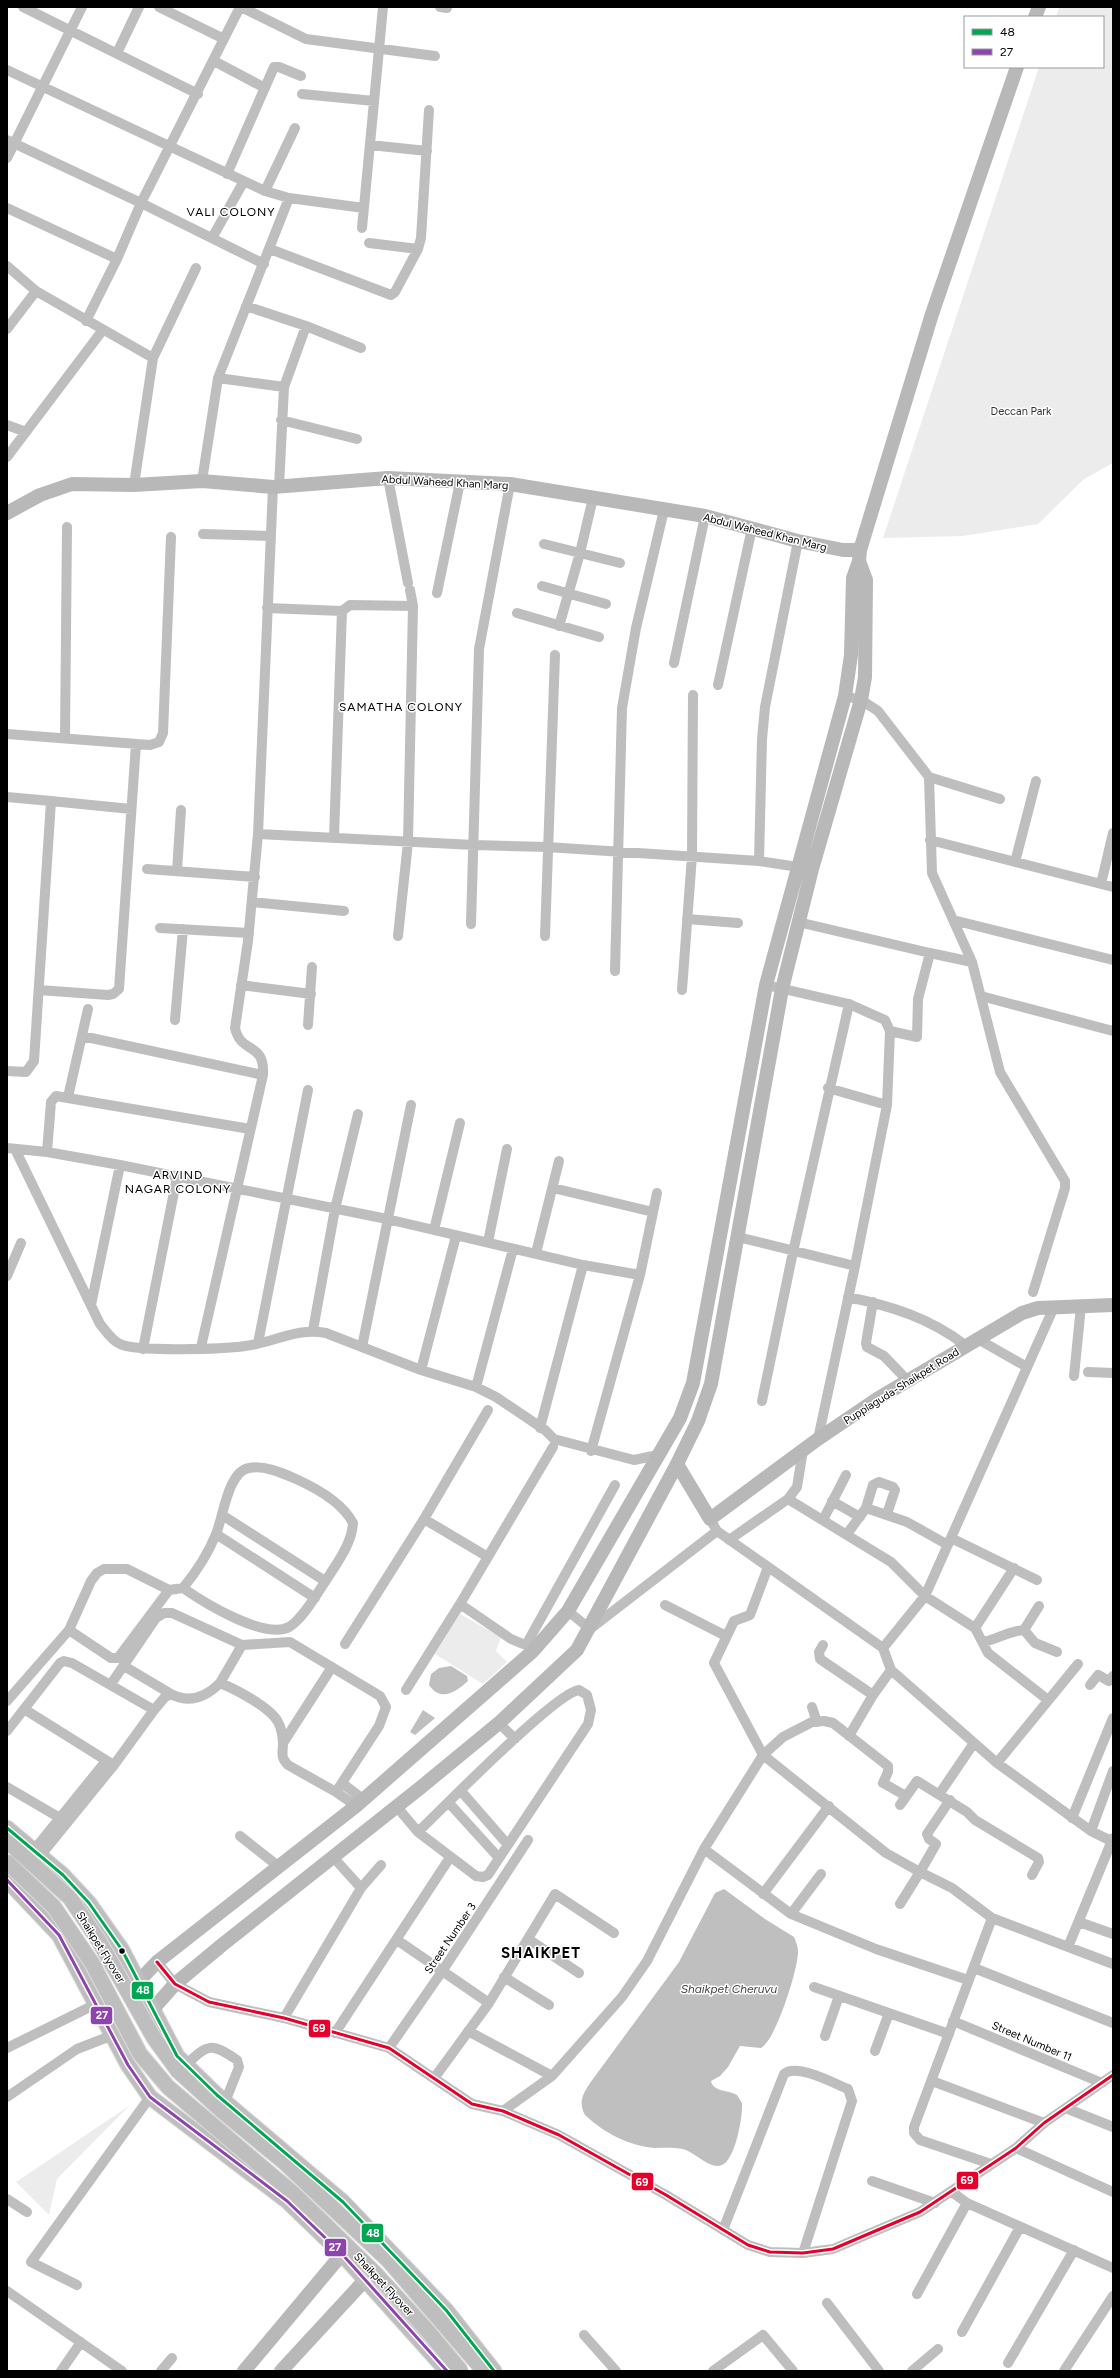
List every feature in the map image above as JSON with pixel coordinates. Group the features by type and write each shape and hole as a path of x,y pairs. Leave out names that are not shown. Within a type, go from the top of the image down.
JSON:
{"main road":[{"path":"7,1828 63,1875 89,1903 122,1950 177,2056 225,2102 343,2202 446,2310 494,2371"},
{"name":"Shaikpet Flyover","path":"7,1841 70,1898 103,1948 154,2038 178,2071 222,2111 285,2163 388,2260 484,2371"},
{"name":"Shaikpet Flyover","path":"7,1862 54,1907 92,1963 140,2054 168,2087 301,2200 374,2272 426,2329 451,2371"},
{"path":"7,1880 59,1935 128,2066 150,2097 287,2201 342,2254 451,2371 476,2348"}],"street":[{"path":"23,7 198,94"},
{"path":"7,158 11,142 43,87 82,7"},
{"path":"117,53 139,7"},
{"path":"159,7 224,39"},
{"path":"86,321 118,259 141,203 198,94 240,7 306,39 435,56"},
{"path":"362,228 383,7"},
{"path":"214,61 265,88"},
{"path":"227,174 276,66 301,76"},
{"path":"152,2010 175,1984 397,1807 499,1723 576,1650 590,1629 698,1421 711,1384 782,989 798,922 805,868 845,696 851,655 853,578 932,314 1017,68"},
{"path":"7,70 266,191 288,198 364,208"},
{"path":"302,94 374,101"},
{"path":"270,249 391,295 395,292 418,249 421,238 429,110"},
{"path":"266,191 295,128"},
{"path":"11,142 141,203 264,264"},
{"path":"370,145 427,151"},
{"path":"212,238 244,181"},
{"path":"202,481 218,378 270,249 288,198"},
{"path":"7,208 118,259"},
{"path":"369,244 418,249"},
{"path":"7,266 36,291 102,331 153,358"},
{"path":"134,485 153,358 196,268"},
{"path":"7,329 36,291"},
{"path":"246,306 306,326 360,348"},
{"path":"201,1347 263,1075 264,1061 259,1053 243,1044 237,1036 236,1018 249,933 255,877 270,536 276,487 284,387 306,326"},
{"path":"7,457 102,331"},
{"path":"218,378 284,387"},
{"path":"281,420 357,439"},
{"path":"7,425 26,432"},
{"path":"388,478 413,606 408,842 398,936"},
{"name":"Abdul Waheed Khan Marg","path":"7,513 40,495 72,484 134,485 202,481 276,487 388,478 510,484 705,516 798,541 843,550 860,556"},
{"path":"437,592 460,482"},
{"path":"471,924 479,649 510,484"},
{"path":"559,626 580,553 593,498"},
{"path":"615,971 622,708 636,628 664,510"},
{"path":"674,663 705,516"},
{"path":"65,738 67,527"},
{"path":"718,685 752,528"},
{"path":"203,534 270,536"},
{"path":"7,734 155,745 162,738 171,537"},
{"path":"759,861 762,739 765,707 798,541"},
{"path":"544,544 620,563"},
{"path":"138,1982 157,1962 360,1803 527,1647 568,1611 680,1418 693,1383 766,985 861,700 867,653 866,580 860,556"},
{"path":"542,586 606,604"},
{"path":"267,608 342,611 350,605 413,606"},
{"path":"334,837 342,611"},
{"path":"517,613 599,638"},
{"path":"545,936 555,655"},
{"path":"682,990 692,856 693,695"},
{"path":"845,696 861,700 878,711 929,777 1000,799"},
{"path":"39,990 108,995 113,994 118,989 136,744"},
{"path":"929,777 932,873 972,962 982,996 1000,1072 1065,1181 1065,1188 1034,1292"},
{"path":"1015,862 1036,781"},
{"path":"7,797 131,809"},
{"path":"7,1071 26,1072 34,1061 51,801"},
{"path":"177,871 181,810"},
{"path":"1101,884 1113,833"},
{"path":"258,834 334,837 474,846 547,847 692,856 759,861 805,868"},
{"path":"930,840 1113,887"},
{"path":"147,869 255,877"},
{"path":"252,902 344,911"},
{"path":"687,918 738,923"},
{"path":"952,920 1113,960"},
{"path":"798,922 972,962"},
{"path":"160,928 249,933"},
{"path":"176,1020 183,929"},
{"path":"890,1031 917,1037 918,999 930,953"},
{"path":"308,1025 312,967"},
{"path":"241,985 310,994"},
{"path":"766,985 849,1004 885,1020 890,1031 887,1104 855,1266 818,1439"},
{"path":"982,996 1113,1031"},
{"path":"762,1401 828,1088 849,1004"},
{"path":"68,1097 88,1009"},
{"path":"82,1036 263,1075"},
{"path":"828,1088 887,1104"},
{"path":"258,1343 308,1090"},
{"path":"46,1152 51,1102 56,1096 250,1129"},
{"path":"362,1347 411,1105"},
{"path":"313,1330 335,1209 358,1114"},
{"path":"434,1230 460,1123"},
{"path":"11,1149 46,1152 120,1165 387,1219 583,1265 640,1275"},
{"path":"11,1149 91,1305 109,1336 120,1344 143,1349 245,1346 296,1332 313,1330 421,1370 476,1387 496,1397 554,1439 591,1451 634,1460 658,1455 677,1464 714,1525 729,1540 883,1648 891,1670 997,1763 1091,1831 1113,1841 1068,1947"},
{"path":"488,1242 507,1149"},
{"path":"536,1253 559,1161"},
{"path":"91,1305 120,1165"},
{"path":"143,1349 177,1177"},
{"path":"553,1188 653,1212"},
{"path":"591,1451 640,1275 657,1193"},
{"path":"421,1370 456,1236"},
{"path":"738,1237 793,1252 855,1266"},
{"path":"7,1276 21,1243"},
{"path":"476,1387 513,1249"},
{"path":"540,1428 583,1265"},
{"path":"848,1297 873,1302 908,1313 1027,1367"},
{"path":"873,1302 866,1343 867,1347 884,1356 908,1381"},
{"name":"Pupplaguda-Shaikpet Road","path":"714,1525 818,1439 908,1381 1022,1312 1054,1307 1113,1305"},
{"path":"1074,1376 1080,1306"},
{"path":"883,1648 925,1596 1054,1307"},
{"path":"1088,1372 1113,1373"},
{"path":"345,1644 424,1519 488,1410"},
{"path":"406,1690 460,1604 553,1447"},
{"path":"729,1540 788,1499 797,1487 803,1450"},
{"path":"7,1701 69,1630 91,1581 97,1573 104,1569 127,1569 169,1590 183,1588 225,1612 247,1622 274,1629 290,1626 315,1598 333,1570 353,1531 353,1522 349,1515 333,1500 297,1480 272,1470 248,1468 242,1471 232,1483 216,1534 199,1569 183,1588"},
{"path":"823,1520 846,1475"},
{"path":"848,1534 866,1508 873,1485 879,1482 893,1487 895,1490 887,1514"},
{"path":"527,1647 615,1485"},
{"path":"788,1499 848,1534 891,1562 925,1596 975,1628 988,1654 1048,1700"},
{"path":"832,1501 860,1517"},
{"path":"866,1508 907,1522 950,1542 1014,1568 1037,1580"},
{"path":"222,1515 325,1581"},
{"path":"424,1519 488,1557"},
{"path":"590,1629 714,1525"},
{"path":"216,1534 315,1598"},
{"path":"768,1566 750,1615 736,1619 714,1662 763,1754 886,1853 952,1888 992,1918 1113,1964"},
{"path":"975,1628 1014,1568"},
{"path":"69,1630 111,1658 118,1658 169,1590"},
{"path":"460,1604 516,1642 527,1647"},
{"path":"665,1605 726,1636"},
{"path":"1024,1630 1038,1606"},
{"path":"568,1611 590,1629"},
{"path":"111,1684 156,1618 164,1613 172,1613 242,1645 290,1642 380,1696 386,1707 379,1726 336,1792"},
{"path":"983,1642 993,1640 1011,1631 1024,1630"},
{"path":"1024,1630 1036,1643 1057,1652"},
{"path":"124,1666 178,1698 193,1699 202,1697 220,1683 242,1645"},
{"path":"822,1645 819,1652 820,1659 873,1695"},
{"path":"7,1732 60,1664 64,1661 72,1662 154,1710"},
{"path":"997,1763 1078,1664"},
{"path":"332,1667 283,1743 281,1753 283,1760 288,1765 336,1792 360,1803"},
{"path":"849,1736 873,1695 891,1670"},
{"path":"1090,1685 1098,1675 1109,1680 1113,1676"},
{"path":"220,1683 230,1687 269,1712 279,1722 283,1743"},
{"path":"397,1807 418,1832 476,1876 488,1875 588,1724 591,1710 587,1694 579,1690 568,1694 512,1737 461,1791 418,1832"},
{"path":"37,1853 165,1696 171,1694"},
{"path":"812,1707 817,1722"},
{"path":"24,1709 110,1763"},
{"path":"1072,1818 1113,1718"},
{"path":"503,2111 552,2076 622,1997 647,1961 704,1849 763,1754 783,1737 824,1720 833,1723 889,1767 883,1783 903,1801 916,1781 940,1794 967,1812 975,1820 1038,1858 1039,1862 1032,1875"},
{"path":"499,1723 512,1737"},
{"path":"940,1794 974,1743"},
{"path":"37,1853 60,1818 110,1763"},
{"path":"1091,1831 1113,1771"},
{"path":"342,1783 360,1803"},
{"path":"7,1787 60,1818"},
{"path":"461,1791 508,1845"},
{"path":"900,1904 936,1844 929,1839 927,1834 950,1800"},
{"path":"449,1803 499,1858"},
{"path":"763,1894 829,1806"},
{"path":"240,1836 278,1866"},
{"name":"Street Number 3","path":"389,2048 443,1970 528,1840"},
{"path":"704,1849 791,1914 876,1949 968,1980"},
{"path":"333,1857 361,1888"},
{"path":"335,2032 397,1940 446,1862"},
{"path":"284,2018 361,1888 381,1865"},
{"path":"791,1914 821,1874"},
{"path":"435,2077 489,2003 555,1894 614,1933"},
{"path":"991,2164 916,2138 914,2127 992,1918"},
{"path":"1079,1922 1113,1934"},
{"path":"528,1939 579,1973"},
{"path":"397,1940 443,1970 489,2003"},
{"path":"157,1962 175,1984 209,2002 284,2018 389,2048 435,2077 472,2104 503,2111 559,2135 748,2245 770,2252 803,2252 833,2249 920,2212 1016,2148 1044,2123 1068,2108 1113,2075"},
{"path":"974,1968 1113,2023"},
{"path":"504,1977 549,2005"},
{"path":"814,1987 949,2034"},
{"path":"825,2036 839,1996"},
{"path":"7,2048 96,2004"},
{"path":"875,2051 889,2013"},
{"name":"Street Number 11","path":"953,2021 1102,2083"},
{"path":"468,2031 552,2076"},
{"path":"7,2097 77,2049 113,2035"},
{"path":"186,2065 202,2049 210,2046 217,2048 237,2060 239,2067 225,2102"},
{"path":"723,2230 784,2074 788,2070 798,2069 848,2089 852,2101 803,2252"},
{"path":"932,2081 1044,2123"},
{"path":"77,2285 31,2262 150,2097"},
{"path":"1068,2108 1113,2128"},
{"path":"1016,2148 1113,2192"},
{"path":"872,2181 935,2203"},
{"path":"952,2192 967,2203 1113,2268"},
{"path":"7,2199 27,2212"},
{"path":"917,2294 967,2203"},
{"path":"962,2332 1020,2227"},
{"path":"1008,2363 1074,2250"},
{"path":"244,2371 342,2254"},
{"path":"281,2371 365,2280"},
{"path":"7,2291 122,2371"},
{"path":"1064,2371 1113,2296"},
{"path":"827,2303 879,2371"},
{"path":"584,2335 616,2371"},
{"path":"713,2371 764,2335 793,2371"},
{"path":"60,2371 81,2342"},
{"path":"912,2371 938,2349"},
{"path":"161,2371 172,2358"}],"green space":[{"name":"Deccan Park","path":"1059,7 1113,7 1113,463 1084,479 1038,524 963,536 883,538 1039,68 1104,68 1104,16 1056,16"},
{"path":"460,1614 501,1637 496,1651 507,1662 483,1684 435,1654"},
{"path":"129,2106 57,2179 49,2215 16,2182"}],"water":[{"path":"451,1666 467,1676 468,1681 449,1694 439,1693 429,1685 431,1674 439,1668"},
{"path":"423,1710 435,1718 415,1735 410,1732"},
{"name":"Shaikpet Cheruvu","path":"724,1889 765,1919 794,1937 798,1952 794,1973 785,2003 773,2032 767,2042 761,2048 740,2046 728,2067 720,2076 711,2081 712,2085 718,2089 737,2095 742,2103 740,2127 731,2155 727,2161 718,2166 708,2164 686,2150 645,2147 617,2138 592,2122 585,2115 582,2106 582,2098 590,2083 679,1962 715,1893"}],"transit line":[{"name":"48","path":"7,1828 63,1875 89,1903 122,1950 177,2056 217,2095 343,2202 446,2310 494,2371"},
{"name":"27","path":"7,1880 59,1935 128,2065 150,2097 287,2201 342,2254 447,2371"},
{"name":"69","path":"157,1962 175,1984 209,2002 284,2018 389,2048 472,2104 503,2111 559,2135 666,2195 748,2245 770,2252 803,2253 833,2249 920,2212 1016,2148 1044,2123 1113,2075"}],"district":[{"name":"VALI COLONY","path":"231,212"},
{"name":"SAMATHA COLONY","path":"401,707"},
{"name":"ARVIND NAGAR COLONY","path":"178,1182"},
{"name":"SHAIKPET","path":"541,1953"}]}
